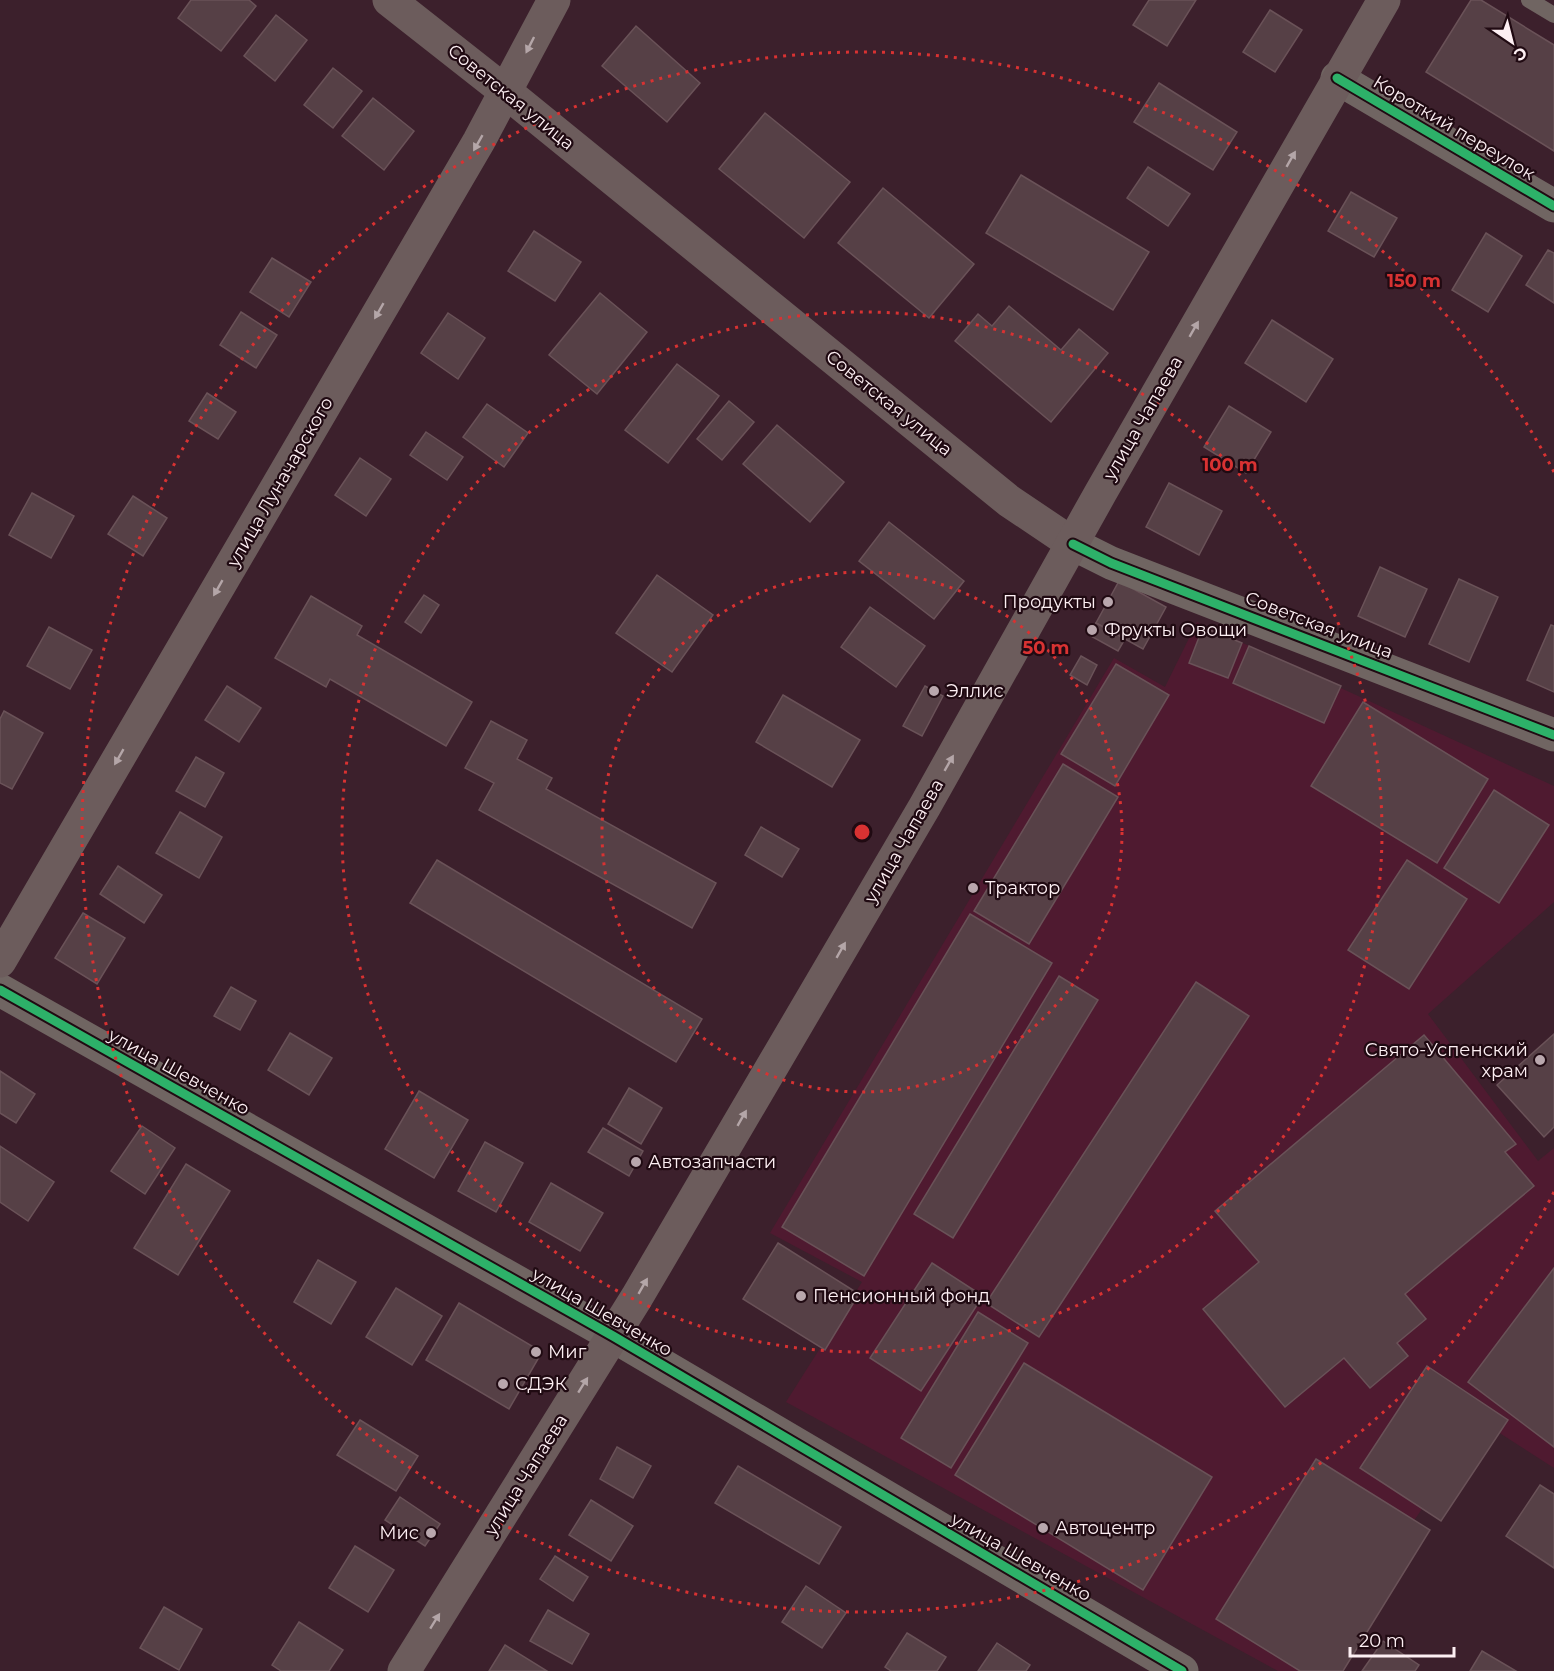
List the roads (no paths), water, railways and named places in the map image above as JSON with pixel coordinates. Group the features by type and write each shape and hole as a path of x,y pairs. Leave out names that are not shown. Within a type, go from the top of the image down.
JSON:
{"main road":[{"name":"Советская улица","path":"389,0 506,92 1009,501 1073,544"},
{"name":"улица Луначарского","path":"0,961 506,92 554,0"},
{"name":"улица Чапаева","path":"404,1671 613,1336 925,806 1337,78 1384,0"}],"street":[{"name":"Короткий переулок","path":"1337,78 1554,206"},
{"name":"Советская улица","path":"1073,544 1111,562 1554,735"},
{"name":"улица Шевченко","path":"0,990 613,1336 1182,1671"}],"lane":[{"path":"1529,0 1554,15"}],"place":[{"name":"Продукты","path":"1108,602"},
{"name":"Фрукты Овощи","path":"1092,630"},
{"name":"Эллис","path":"934,691"},
{"name":"Трактор","path":"973,888"},
{"name":"Свято-Успенский храм","path":"1540,1060"},
{"name":"Автозапчасти","path":"636,1162"},
{"name":"Пенсионный фонд","path":"801,1296"},
{"name":"Миг","path":"536,1352"},
{"name":"СДЭК","path":"503,1384"},
{"name":"Автоцентр","path":"1043,1528"},
{"name":"Мис","path":"431,1533"}]}
